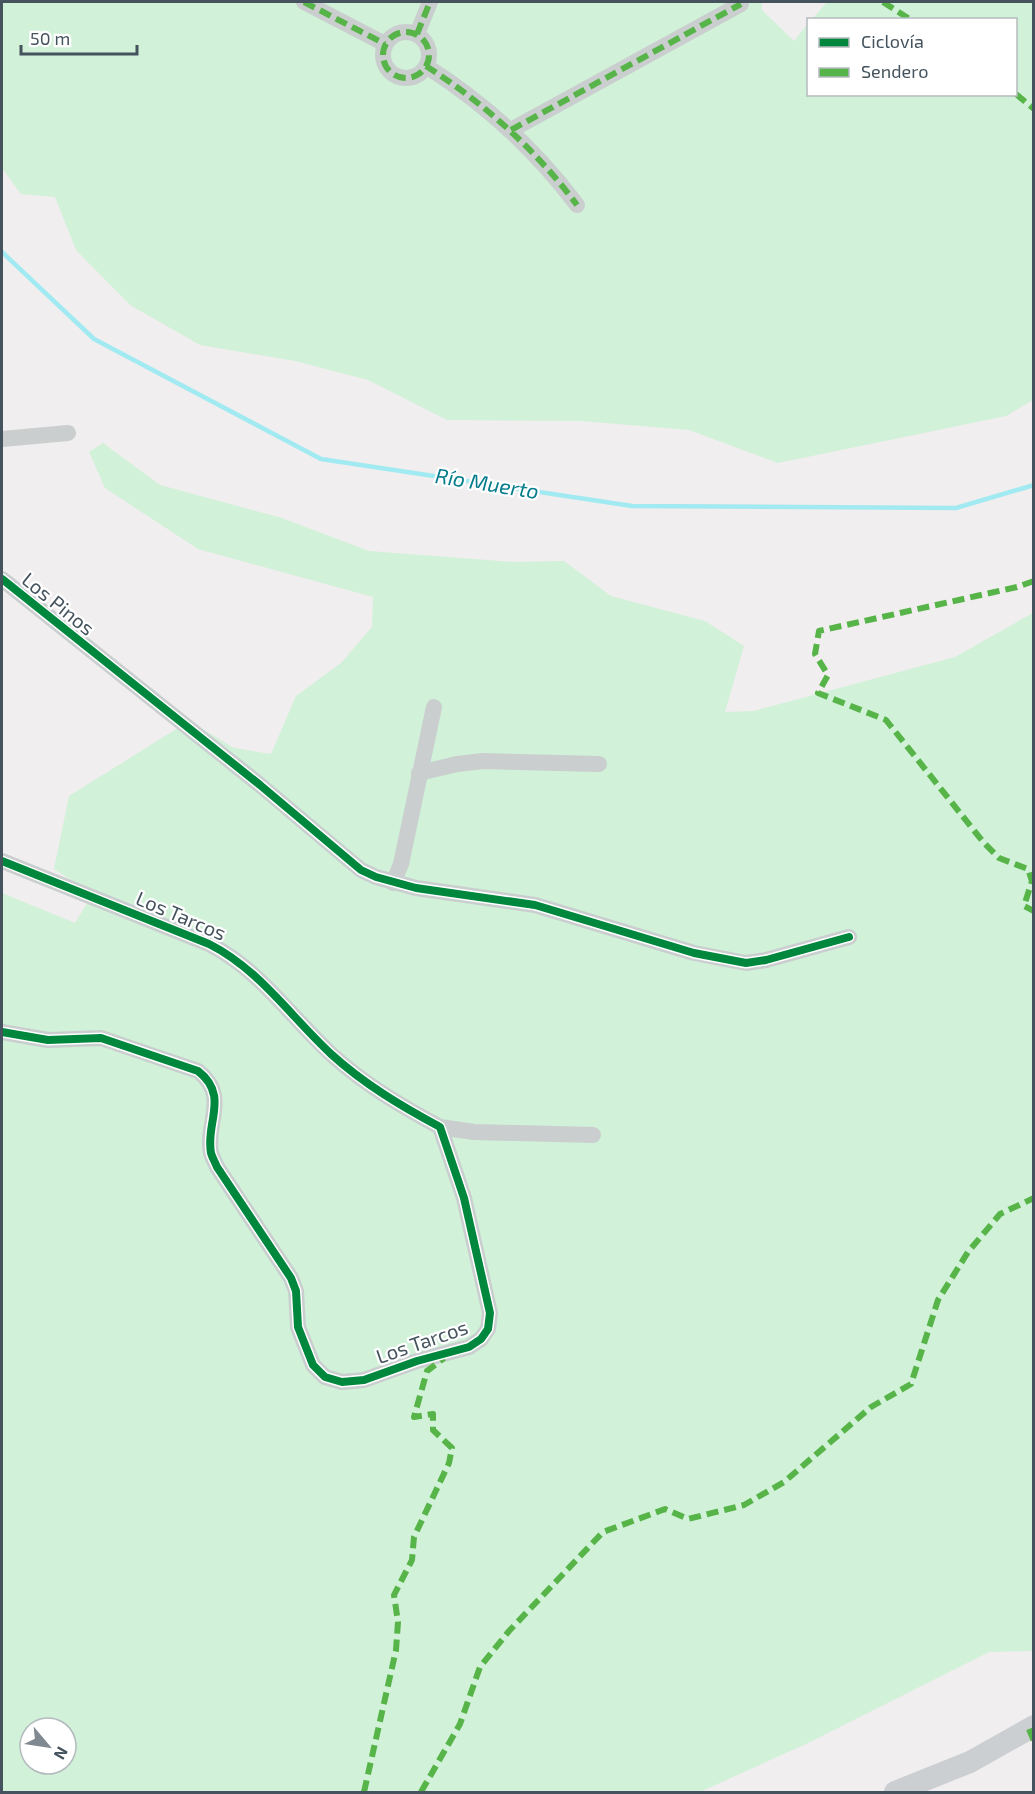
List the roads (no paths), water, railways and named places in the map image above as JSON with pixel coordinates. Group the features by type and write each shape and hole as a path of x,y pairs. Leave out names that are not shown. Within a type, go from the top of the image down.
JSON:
{"main road":[{"path":"895,1792 970,1762 1034,1726"}],"street":[{"path":"304,2 385,44"},
{"path":"417,34 430,2"},
{"path":"511,130 741,4"},
{"path":"401,32 417,34 427,45 429,52 426,66 415,76 408,78 394,75 384,63 382,55 385,44 393,35 401,32"},
{"path":"426,66 450,81 511,130 577,205"},
{"path":"2,439 68,433"},
{"name":"Los Pinos","path":"2,579 260,785 361,870 376,878 393,883 535,905 694,953 747,963 849,937"},
{"path":"393,883 401,864 434,706"},
{"path":"419,773 483,761 599,764"},
{"name":"Los Tarcos","path":"2,861 209,944 226,953 255,976 352,1073 388,1099 440,1127 464,1198 490,1313 488,1329 481,1340 469,1347 417,1361 364,1380 342,1382 325,1377 313,1365 298,1328 296,1291 291,1278 217,1167 211,1152 214,1090 207,1077 198,1071 101,1038 48,1040 2,1032"},
{"path":"440,1127 474,1132 593,1135"}],"waterway":[{"name":"Río Muerto","path":"2,252 94,339 321,459 632,506 956,508 1034,485"}]}
